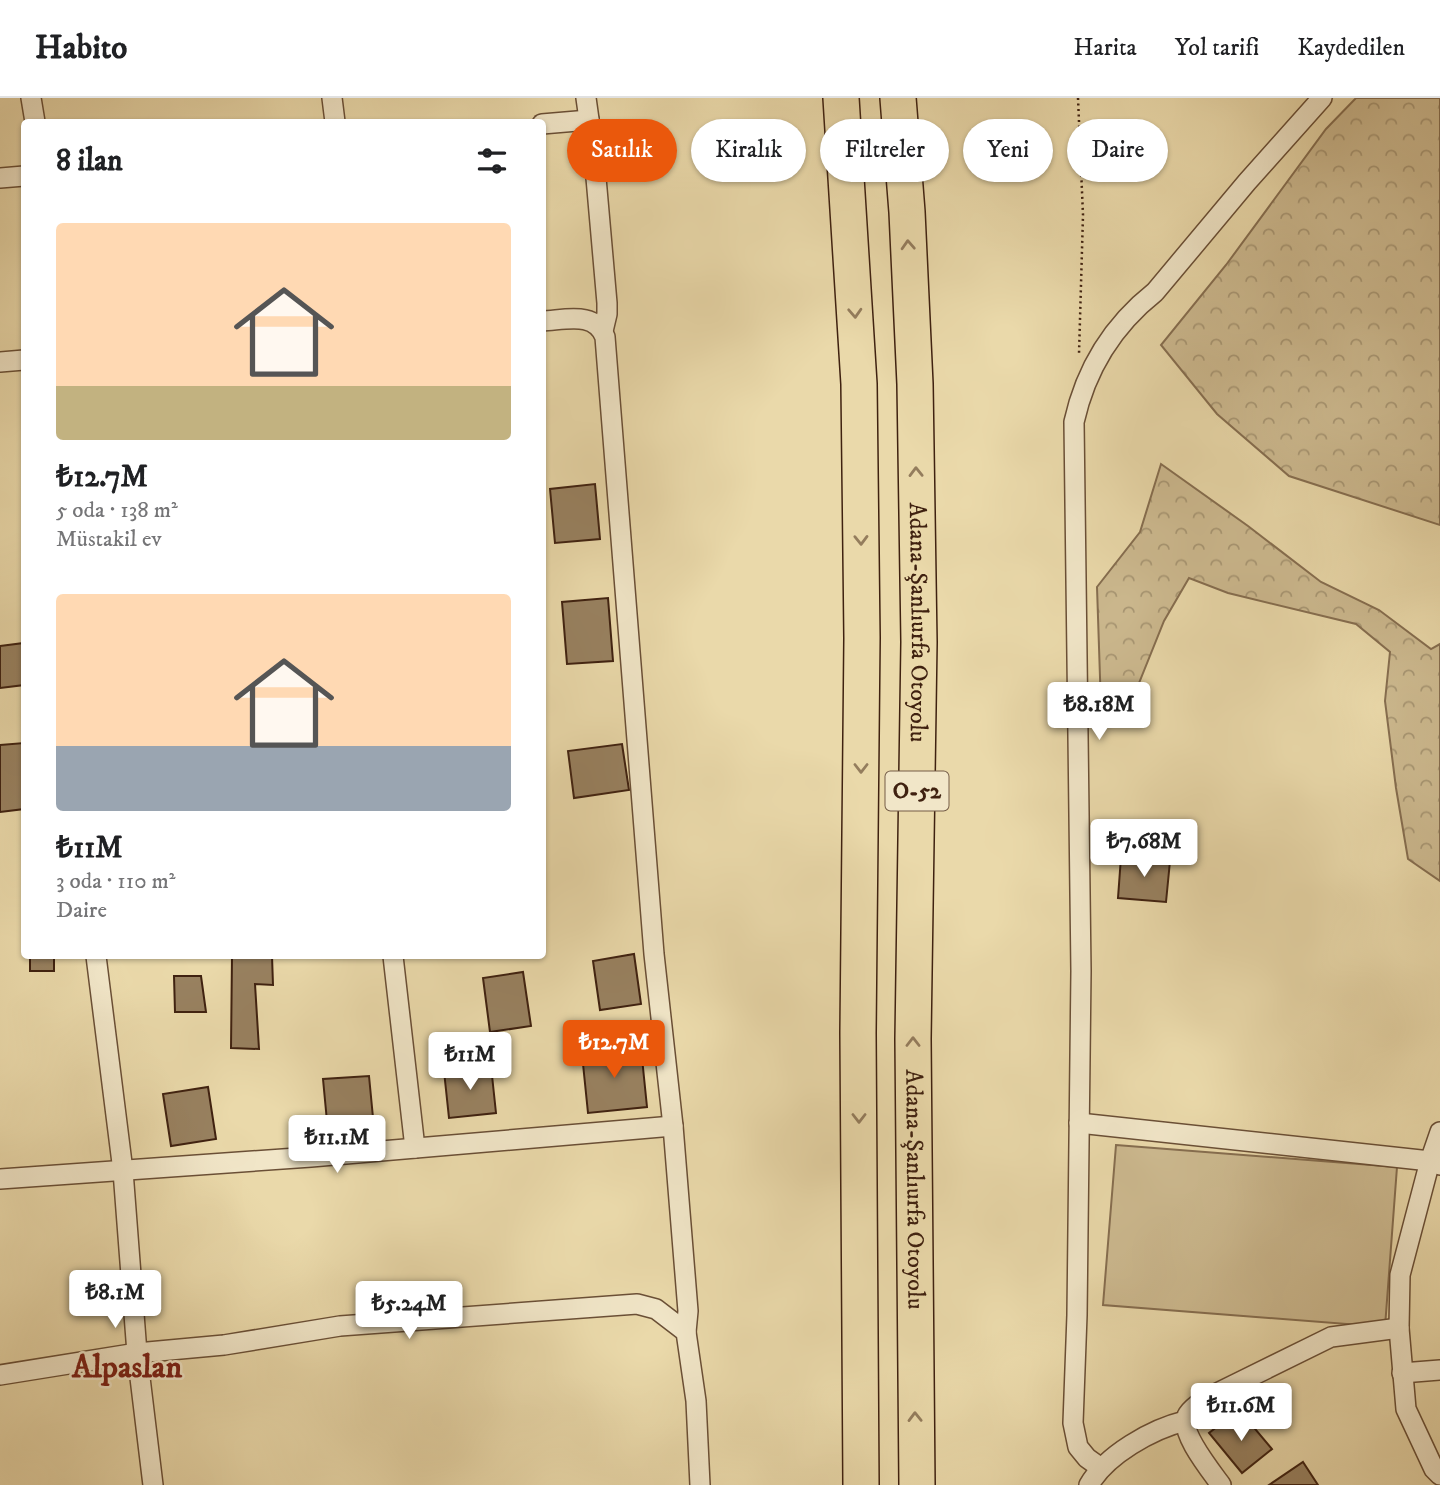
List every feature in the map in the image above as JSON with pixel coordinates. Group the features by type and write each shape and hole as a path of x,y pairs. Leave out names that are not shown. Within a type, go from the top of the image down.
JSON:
{"highway":[{"name":"O-52","path":"841,98 859,384 862,624 858,1033 861,1485"},
{"name":"Adana-Şanlıurfa Otoyolu","path":"898,98 907,212 914,371 919,642 913,1039 917,1485"}],"street":[{"path":"32,98 34,119"},
{"path":"332,98 335,119"},
{"path":"586,98 589,119"},
{"path":"1101,1468 1078,1447 1073,1423 1077,1315 1080,863 1074,422 1089,373 1110,337 1124,320 1155,292 1322,98"},
{"path":"546,124 567,122"},
{"path":"0,178 21,176"},
{"path":"595,182 607,303 603,331 612,409 654,954 673,1126 688,1311 686,1332 696,1401 699,1485"},
{"path":"546,321 582,319 593,321 603,331"},
{"path":"0,362 21,360"},
{"path":"96,959 123,1171 137,1353 153,1485"},
{"path":"393,959 415,1148"},
{"path":"1079,1122 1435,1163"},
{"path":"0,1179 673,1126"},
{"path":"1440,1132 1435,1163 1400,1275 1399,1328 1406,1409 1434,1469 1440,1475"},
{"path":"0,1374 137,1353 224,1345 340,1326 622,1303 656,1309 686,1332"},
{"path":"1221,1485 1187,1432 1185,1421 1190,1411 1203,1400 1315,1344 1344,1334 1367,1334 1399,1328"},
{"path":"1402,1373 1440,1370"},
{"path":"1089,1485 1101,1468 1148,1435 1185,1421"}],"path":[{"path":"1078,98 1083,215 1079,365"}],"green space":[{"path":"1356,98 1440,98 1440,525 1289,476 1217,414 1161,345 1226,265 1326,129"},
{"path":"1161,464 1321,582 1379,610 1431,649 1440,644 1440,881 1408,859 1385,701 1390,652 1356,624 1228,593 1189,578 1164,621 1139,683 1115,720 1101,707 1097,587 1140,532"},
{"path":"1116,1145 1397,1167 1385,1327 1103,1305"}],"building":[{"path":"595,484 600,539 555,543 550,489"},
{"path":"608,598 613,661 567,664 562,602"},
{"path":"21,643 21,685 0,688 0,646"},
{"path":"21,743 21,809 0,812 0,745"},
{"path":"622,744 629,790 574,798 568,751"},
{"path":"1121,857 1170,861 1166,902 1118,898"},
{"path":"634,954 641,1004 600,1010 593,961"},
{"path":"30,959 54,959 54,971 30,971"},
{"path":"232,959 272,959 273,985 255,984 259,1049 231,1048"},
{"path":"523,972 531,1026 490,1032 483,978"},
{"path":"174,976 201,976 206,1012 175,1012"},
{"path":"641,1048 647,1107 588,1113 582,1054"},
{"path":"491,1066 496,1113 449,1118 444,1071"},
{"path":"369,1076 374,1128 328,1132 323,1079"},
{"path":"208,1087 216,1139 171,1146 163,1094"},
{"path":"1231,1416 1238,1424 1246,1418 1272,1449 1242,1473 1209,1433"},
{"path":"1303,1462 1318,1485 1269,1485"}],"district":[{"name":"Alpaslan","path":"127,1368"}]}
